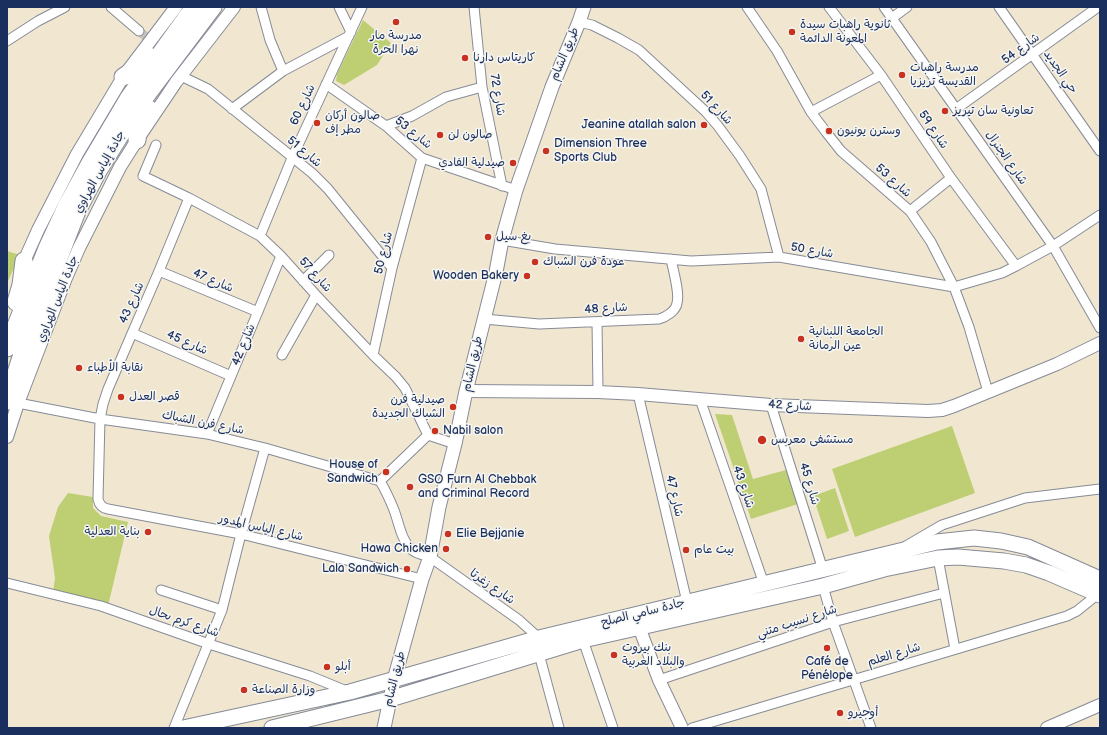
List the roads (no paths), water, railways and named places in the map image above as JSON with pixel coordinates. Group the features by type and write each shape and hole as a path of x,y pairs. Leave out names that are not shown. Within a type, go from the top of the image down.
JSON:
{"highway":[{"path":"123,77 141,65 180,17 194,7"},
{"name":"جادة إلياس الهراوي","path":"12,402 13,348 48,246 67,205 128,99 194,7"},
{"name":"جادة إلياس الهراوي","path":"13,348 77,211 98,171 137,108 213,7"},
{"path":"137,140 139,125 142,119 186,54 192,41 193,33"},
{"path":"24,261 21,285 10,324 13,348 31,340 58,285 66,278"},
{"name":"جادة سامي الصلح","path":"183,728 350,692 539,638 937,542 974,538 1028,547 1099,589"},
{"name":"جادة سامي الصلح","path":"272,728 390,698 583,640 823,586 884,569 938,558 958,557 1004,561 1026,565 1099,589"}],"main road":[{"name":"طريق الشام","path":"384,728 394,680 422,579 430,557 439,507 496,272 502,240 516,190 552,87 584,7"}],"street":[{"path":"7,41 38,21 66,7"},
{"path":"111,7 139,31"},
{"path":"7,306 24,261 38,230 77,154 123,77 176,7"},
{"name":"جادة إلياس الهراوي","path":"120,167 176,82 186,75 234,7"},
{"path":"261,7 270,40 283,71"},
{"path":"232,109 283,71 350,34 338,7"},
{"name":"شارع 60","path":"260,236 292,158 362,7"},
{"name":"شارع 72","path":"474,7 482,87 502,186"},
{"name":"شارع 53","path":"747,7 776,51 811,112 826,132 841,151 910,211 931,242 954,288 969,327 988,392"},
{"name":"شارع 59","path":"829,7 881,75 951,178 1016,266"},
{"name":"شارع الجنرال","path":"884,7 1053,246 1100,328"},
{"path":"892,18 907,7"},
{"name":"حي الجديد","path":"1000,7 1100,151"},
{"name":"شارع 54","path":"956,109 1098,7"},
{"name":"شارع 51","path":"579,22 592,25 639,50 706,112 718,126 740,156 760,189 779,257"},
{"name":"شارع 51","path":"186,75 208,89 312,173 328,189 392,268"},
{"path":"811,112 881,75"},
{"name":"شارع 53","path":"326,84 386,126 422,158 516,190"},
{"path":"386,126 412,116 446,97 482,87"},
{"name":"شارع 57","path":"156,146 143,176 189,198 260,236 281,256 373,355 396,377 405,388 428,436"},
{"name":"شارع 50","path":"373,355 392,268 422,158"},
{"name":"جادة الياس الهراوي","path":"7,437 12,402 79,248 120,167"},
{"path":"910,211 951,178"},
{"name":"شارع 43","path":"98,499 100,418 103,404 189,198"},
{"name":"شارع 50","path":"502,240 555,249 691,261 779,257 954,288 1002,273 1016,266 1053,246 1100,215"},
{"path":"303,281 329,255"},
{"name":"شارع 42","path":"207,434 281,256"},
{"name":"شارع 48","path":"484,319 539,324 664,318 675,309 678,303 671,259"},
{"name":"شارع 47","path":"159,271 258,312"},
{"path":"282,355 316,295"},
{"path":"597,322 598,392"},
{"name":"شارع 45","path":"132,333 231,376"},
{"name":"شارع 42","path":"466,391 598,392 772,405 928,411 942,410 1057,364 1100,343"},
{"name":"شارع 47","path":"638,394 686,602"},
{"name":"شارع 43","path":"700,399 764,584"},
{"name":"شارع فرن الشباك","path":"12,402 100,418 207,434 265,448 380,481"},
{"name":"شارع 45","path":"772,405 823,570"},
{"path":"430,557 420,555 407,544 402,535 387,493 380,481 428,436 455,444"},
{"path":"174,728 222,610 240,534 265,448"},
{"path":"899,551 908,544 942,525 1025,498 1100,489"},
{"name":"شارع إلياس المدور","path":"98,499 100,504 105,508 240,534 422,579"},
{"name":"شارع زغرتا","path":"430,557 519,620 539,638"},
{"path":"938,558 955,649"},
{"name":"شارع كرم ىحال","path":"7,583 101,606 209,644 310,676 350,692"},
{"path":"823,586 833,622 871,728"},
{"name":"شارع العلم","path":"692,728 1067,616 1077,611 1099,589"},
{"path":"161,590 222,610"},
{"name":"شارع نسيب متني","path":"659,680 833,622 944,593"},
{"path":"639,627 659,680 682,728"},
{"path":"583,640 613,728"},
{"path":"539,654 559,728"},
{"path":"1046,728 1100,706"}],"tunnel":[{"path":"139,31 191,73"}],"place":[{"name":"مدرسة مار نهرا الحرة","path":"396,22"},
{"name":"ثانوية راهبات سيدة المعونة الدائمة","path":"792,32"},
{"name":"كاريتاس دارنا","path":"465,58"},
{"name":"مدرسة راهبات القديسة تريزيا","path":"902,75"},
{"name":"تعاونية سان تيريز","path":"945,111"},
{"name":"صالون أركان مطر إف","path":"317,123"},
{"name":"Jeanine atallah salon","path":"704,125"},
{"name":"وسترن يونيون","path":"829,131"},
{"name":"صالون لن","path":"440,135"},
{"name":"Dimension Three Sports Club","path":"546,151"},
{"name":"صيدلية الفادي","path":"513,163"},
{"name":"بغ سيل","path":"488,237"},
{"name":"عودة فرن الشباك","path":"535,262"},
{"name":"Wooden Bakery","path":"527,276"},
{"name":"الجامعة اللبنانية عين الرمانة","path":"801,339"},
{"name":"نقابة الأطباء","path":"79,368"},
{"name":"قصر العدل","path":"121,397"},
{"name":"صيدلية فرن الشباك الجديدة","path":"453,407"},
{"name":"Nabil salon","path":"435,431"},
{"name":"مستشفى معربس","path":"762,440"},
{"name":"House of Sandwich","path":"386,472"},
{"name":"GSO Furn Al Chebbak and Criminal Record","path":"410,487"},
{"name":"بناية العدلية","path":"148,532"},
{"name":"Elie Bejjanie","path":"448,534"},
{"name":"Hawa Chicken","path":"446,549"},
{"name":"بيت عام","path":"686,550"},
{"name":"Lala Sandwich","path":"407,569"},
{"name":"Café de Pénélope","path":"827,648"},
{"name":"بنك بيروت والبلاد العربية","path":"614,655"},
{"name":"أبلو","path":"327,667"},
{"name":"وزارة الصناعة","path":"244,690"},
{"name":"أوجيرو","path":"840,713"}]}
